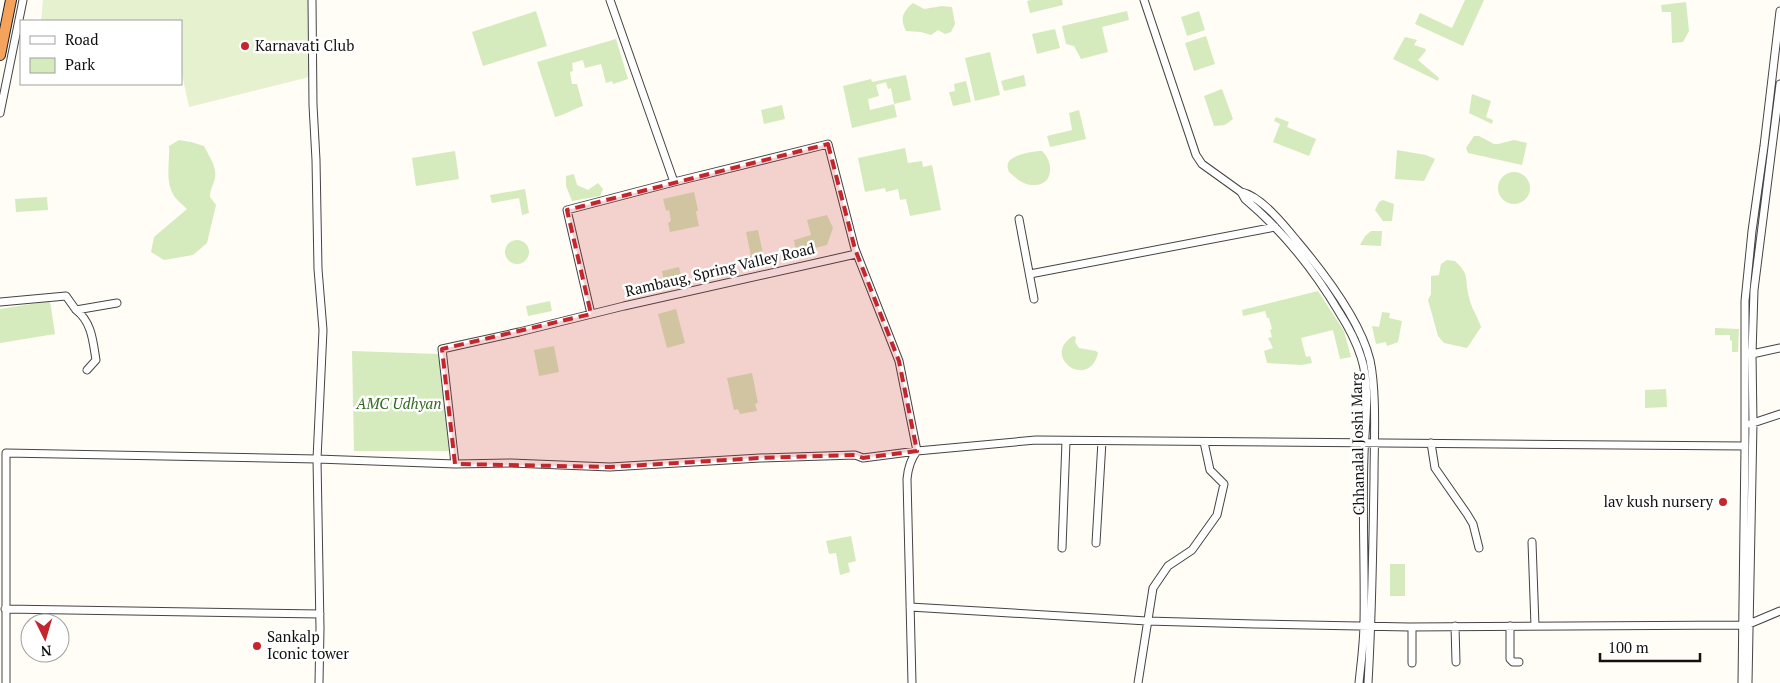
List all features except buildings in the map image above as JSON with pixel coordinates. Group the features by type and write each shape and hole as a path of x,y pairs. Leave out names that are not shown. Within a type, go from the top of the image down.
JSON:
{"highway":[{"path":"0,55 11,0"}],"street":[{"path":"0,113 23,0"},
{"path":"312,0 318,269 323,330 317,459 320,614 319,683"},
{"path":"610,0 674,182"},
{"name":"Chhanalal Joshi Marg","path":"1144,0 1193,150 1202,164 1241,192 1250,194 1284,225 1339,295 1359,334 1373,397 1374,442 1368,625 1359,683"},
{"path":"1742,683 1746,625 1753,423 1745,301 1780,11"},
{"path":"1748,683 1745,426 1748,353 1780,84"},
{"path":"591,314 567,210 828,144 856,254 899,361 917,451 912,458 907,479 912,683"},
{"name":"Chhanalal Joshi Marg","path":"1241,192 1244,199 1275,227 1301,256 1326,290 1365,358 1368,683"},
{"path":"1020,219 1034,299"},
{"path":"1030,274 1275,227"},
{"name":"Rambaug, Spring Valley Road","path":"456,464 442,349 856,254"},
{"path":"0,302 66,296 76,310 84,316 90,327 96,360 87,370"},
{"path":"76,310 117,303"},
{"path":"1748,353 1780,348"},
{"path":"1745,426 1780,414"},
{"path":"6,683 3,453 317,459 456,464 511,463 610,468 760,458 855,455 864,458 1036,440 1745,446"},
{"path":"1062,548 1066,441"},
{"path":"1096,543 1102,441"},
{"path":"1138,683 1153,588 1168,566 1192,550 1217,515 1224,484 1210,470 1204,442"},
{"path":"1431,442 1435,468 1470,519 1478,548"},
{"path":"1532,542 1535,626"},
{"path":"910,607 1147,621 1412,627 1746,625 1780,611"},
{"path":"5,609 320,614"},
{"path":"1455,626 1456,662"},
{"path":"1510,626 1510,659 1513,662 1519,662"},
{"path":"1412,627 1412,663"}],"highlighted area":[{"path":"828,144 855,249 899,361 917,451 863,458 855,455 760,458 610,467 455,464 442,349 591,314 567,210"}],"green space":[{"name":"Karnavati Club","path":"43,0 309,0 309,77 189,107 182,75 182,20 41,20"},
{"path":"1062,0 1063,5 1030,13 1027,1"},
{"path":"1465,0 1484,0 1463,46 1415,24 1420,13 1452,28"},
{"path":"1686,2 1689,31 1683,42 1672,43 1671,12 1662,12 1661,5"},
{"path":"913,3 924,9 942,6 952,7 955,24 951,32 945,34 938,30 931,35 906,31 903,16 906,9"},
{"path":"536,11 547,46 483,66 472,32"},
{"path":"1127,11 1129,20 1102,27 1108,52 1081,59 1074,46 1066,44 1062,26"},
{"path":"1199,11 1205,30 1187,36 1181,17"},
{"path":"1055,29 1060,48 1037,54 1032,34"},
{"path":"1206,36 1215,64 1194,71 1185,43"},
{"path":"1405,37 1417,40 1414,45 1426,49 1418,60 1439,78 1438,81 1393,59"},
{"path":"616,39 628,79 613,84 612,81 606,83 601,64 585,68 583,60 572,63 573,71 570,72 572,84 577,84 583,106 555,117 537,62"},
{"path":"990,52 1000,95 975,101 965,58"},
{"path":"906,75 911,100 894,104 897,117 852,128 843,86 871,79 872,82","holes":["886,82 888,89 891,88 894,104 870,110 868,99 879,96 876,85"]},
{"path":"1024,75 1026,86 1004,91 1001,81"},
{"path":"966,81 971,102 953,106 949,92 955,91 954,84"},
{"path":"1222,89 1233,119 1225,125 1214,126 1204,96"},
{"path":"1472,94 1491,101 1486,117 1493,120 1492,124 1469,113"},
{"path":"782,105 785,119 764,124 761,110"},
{"path":"1079,110 1086,139 1050,147 1047,136 1072,130 1069,113"},
{"path":"1276,117 1289,122 1287,127 1316,139 1309,156 1273,142 1280,124 1274,121"},
{"path":"1474,136 1479,136 1494,144 1514,140 1527,143 1522,165 1468,153 1466,148"},
{"path":"179,140 204,146 215,169 210,197 216,205 207,243 193,255 164,260 151,252 154,237 187,209 174,196 169,183 169,146"},
{"path":"905,148 908,163 922,161 923,167 932,165 941,210 910,216 906,199 900,200 898,189 886,192 885,188 865,192 858,158"},
{"path":"1397,150 1426,155 1435,159 1424,181 1395,179"},
{"path":"455,151 459,179 416,186 412,158"},
{"path":"1042,151 1049,161 1050,167 1048,178 1045,182 1033,185 1026,184 1009,172 1009,161 1013,158"},
{"path":"1514,172 1520,173 1525,177 1529,182 1529,194 1525,199 1520,203 1514,204 1508,203 1503,199 1499,194 1498,188 1499,182 1503,177 1508,173"},
{"path":"574,174 577,185 588,190 598,183 603,189 600,196 572,201 566,186 566,176"},
{"path":"525,189 529,213 522,215 519,198 492,203 490,195"},
{"path":"694,192 699,226 670,232 668,223 671,221 669,210 666,211 663,199"},
{"path":"47,197 48,210 16,212 15,199"},
{"path":"1383,200 1394,204 1392,221 1383,221 1375,210 1379,202"},
{"path":"827,215 833,228 827,245 796,253 794,240 811,235 807,220"},
{"path":"758,230 765,263 746,267 744,258 751,256 746,232"},
{"path":"1371,231 1382,231 1381,246 1360,245 1365,236"},
{"path":"517,240 526,243 529,252 526,261 517,264 508,261 505,252 508,243"},
{"path":"1447,260 1455,261 1463,270 1470,301 1481,327 1467,348 1444,343 1438,336 1428,300 1431,294 1431,276 1439,275 1441,264"},
{"path":"679,267 683,283 665,287 662,271"},
{"path":"1318,291 1344,331 1351,357 1340,359 1333,330 1301,338 1306,357 1310,356 1312,363 1302,365 1267,363 1264,351 1273,348 1268,338 1272,337 1269,318 1267,318 1265,311 1243,316 1242,310"},
{"path":"50,301 55,334 0,343 0,309"},
{"path":"550,301 552,311 528,316 526,306"},
{"path":"676,309 685,343 667,348 658,314"},
{"path":"1382,312 1390,313 1389,318 1402,321 1398,342 1387,346 1386,342 1376,344 1372,326 1379,327"},
{"path":"1715,328 1739,329 1738,352 1732,352 1730,335 1715,335"},
{"path":"1073,336 1076,337 1075,342 1079,348 1098,353 1093,364 1086,369 1077,370 1070,367 1064,361 1062,353 1064,344"},
{"path":"554,346 559,372 539,376 534,350"},
{"name":"AMC Udhyan","path":"352,351 439,354 450,451 354,451"},
{"path":"752,373 758,403 755,404 757,411 740,414 738,409 734,410 727,378"},
{"path":"1666,389 1667,407 1645,408 1645,390"},
{"path":"851,536 856,561 848,563 850,572 840,575 836,553 829,554 826,541"},
{"path":"1390,564 1405,564 1405,596 1390,596"}],"place":[{"name":"Karnavati Club","path":"245,46"},
{"name":"lav kush nursery","path":"1723,502"},
{"name":"Sankalp Iconic tower","path":"257,646"}]}
